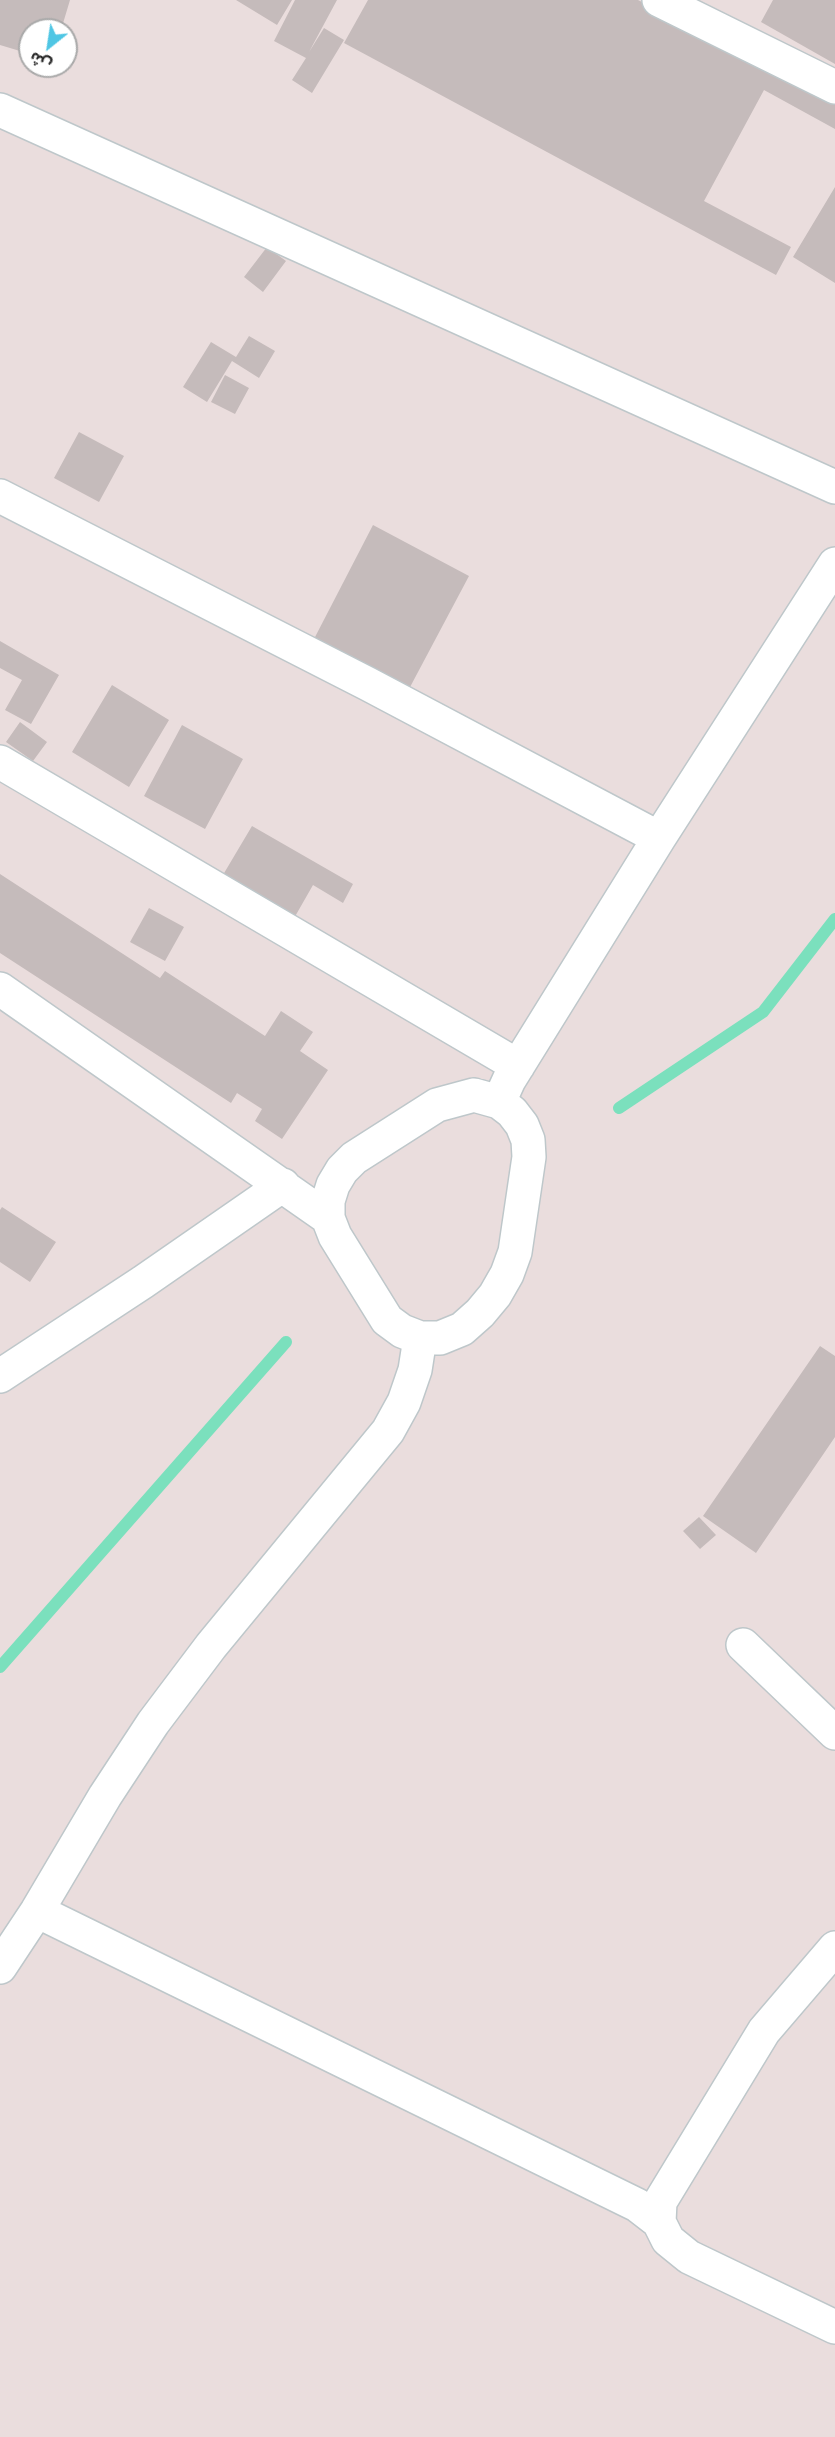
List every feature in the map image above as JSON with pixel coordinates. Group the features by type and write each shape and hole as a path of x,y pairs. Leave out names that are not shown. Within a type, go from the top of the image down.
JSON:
{"street":[{"path":"659,0 835,87"},
{"path":"0,110 835,487"},
{"path":"0,496 368,684 659,838"},
{"path":"499,1102 518,1066 659,838 835,564"},
{"path":"0,762 518,1066"},
{"path":"0,989 328,1218"},
{"path":"474,1095 499,1102 512,1112 522,1125 528,1140 529,1157 514,1252 507,1274 495,1295 462,1329 440,1338 420,1338 402,1331 387,1320 334,1236 328,1218 328,1201 333,1185 342,1170 354,1158 437,1105 474,1095"},
{"path":"0,1376 143,1282 283,1185"},
{"path":"0,1967 38,1911 105,1796 153,1723 211,1646 388,1431 404,1402 415,1370 420,1338"},
{"path":"743,1645 835,1733"},
{"path":"38,1911 637,2205 659,2222 668,2240 689,2258 835,2327"},
{"path":"659,2222 660,2202 764,2031 835,1948"}],"building":[{"path":"0,0 70,0 65,18 18,18 18,50 0,45"},
{"path":"236,0 292,0 277,25"},
{"path":"295,0 337,0 309,52 324,28 344,40 312,93 292,80 306,58 274,41"},
{"path":"368,0 638,0 835,104 835,129 764,90 704,201 791,247 776,275 344,43"},
{"path":"773,0 835,0 835,64 761,22"},
{"path":"835,187 835,283 793,257"},
{"path":"267,247 286,261 263,292 244,277"},
{"path":"249,336 275,351 259,378 232,361 207,402 183,387 211,342 236,357"},
{"path":"225,375 249,388 235,414 211,402"},
{"path":"79,432 124,456 99,502 54,478"},
{"path":"373,525 469,576 409,689 314,639"},
{"path":"0,641 59,675 31,724 5,710 22,680 0,668"},
{"path":"112,685 169,720 129,787 72,752"},
{"path":"20,722 47,742 33,761 6,742"},
{"path":"182,725 243,759 205,829 144,796"},
{"path":"252,826 353,884 343,903 313,885 289,927 217,885"},
{"path":"0,874 160,978 165,971 265,1036 281,1011 313,1032 300,1051 328,1070 282,1139 255,1121 262,1109 237,1093 231,1103 0,953"},
{"path":"149,908 184,927 165,961 130,942"},
{"path":"2,1207 56,1242 30,1282 0,1262 0,1210"},
{"path":"820,1346 835,1356 835,1437 756,1553 703,1516"},
{"path":"699,1517 716,1535 700,1549 683,1531"}],"waterway":[{"path":"619,1108 763,1012 835,919"},
{"path":"0,1667 286,1342"}]}
